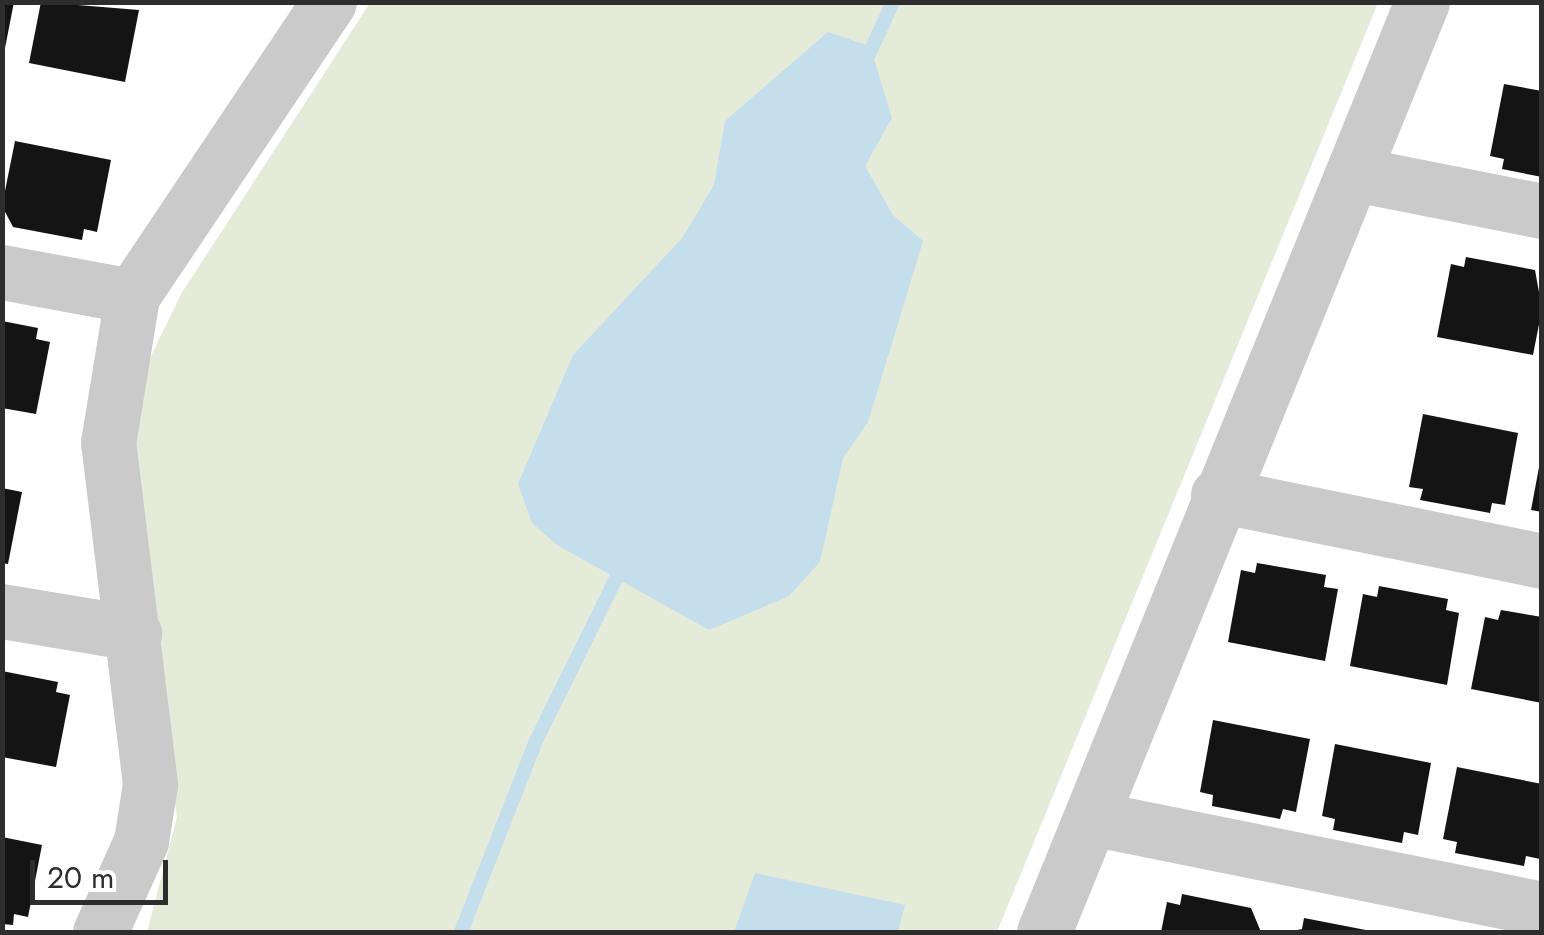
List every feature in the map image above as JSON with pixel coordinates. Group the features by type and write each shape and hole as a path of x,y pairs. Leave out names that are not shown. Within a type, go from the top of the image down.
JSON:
{"lane":[{"path":"100,932 141,841 150,784 108,443 132,296 329,2"},
{"path":"1044,932 1422,2"},
{"path":"1355,174 1542,211"},
{"path":"2,272 132,296"},
{"path":"1218,496 1542,561"},
{"path":"2,612 134,632"},
{"path":"1091,818 1542,909"}],"green space":[{"path":"370,3 1378,3 997,932 147,932 177,817 134,540 125,444 138,383 181,294"}],"water":[{"path":"828,32 870,46 892,118 865,166 893,215 923,241 868,422 843,458 820,562 789,596 709,630 557,545 532,523 518,484 573,355 683,237 714,185 725,121"},
{"path":"755,873 905,905 898,932 734,932"}],"building":[{"path":"2,2 14,2 4,53 2,53"},
{"path":"41,2 139,10 125,82 29,63"},
{"path":"1504,84 1542,91 1542,177 1502,169 1504,159 1490,156"},
{"path":"15,141 111,160 97,232 84,229 82,240 13,227 2,206"},
{"path":"1466,257 1535,270 1542,309 1533,355 1437,337 1451,264 1464,267"},
{"path":"2,321 38,328 36,339 50,342 36,414 2,408"},
{"path":"1423,414 1518,433 1505,505 1492,503 1490,513 1420,500 1423,489 1409,487"},
{"path":"1542,463 1542,512 1531,510"},
{"path":"2,488 22,492 8,564 2,563"},
{"path":"1257,563 1326,575 1324,587 1338,589 1325,661 1228,642 1241,570 1255,573"},
{"path":"1379,586 1448,599 1446,610 1459,613 1447,685 1350,666 1363,594 1377,597"},
{"path":"1501,610 1542,617 1542,703 1471,689 1485,617 1498,620"},
{"path":"2,671 58,682 56,692 70,695 56,767 2,757"},
{"path":"1213,720 1310,739 1296,812 1283,809 1280,819 1212,806 1213,795 1200,792"},
{"path":"1335,744 1431,763 1418,835 1404,832 1402,843 1333,830 1335,819 1322,816"},
{"path":"1457,767 1542,784 1540,859 1526,856 1524,866 1455,853 1457,842 1443,839"},
{"path":"2,837 42,845 28,917 14,914 13,925 2,924"},
{"path":"1182,894 1251,908 1261,932 1161,932 1167,902 1180,905"},
{"path":"1304,918 1371,932 1287,932 1302,929"}],"waterway":[{"path":"864,65 893,2"},
{"path":"461,932 536,741 624,562"}]}
